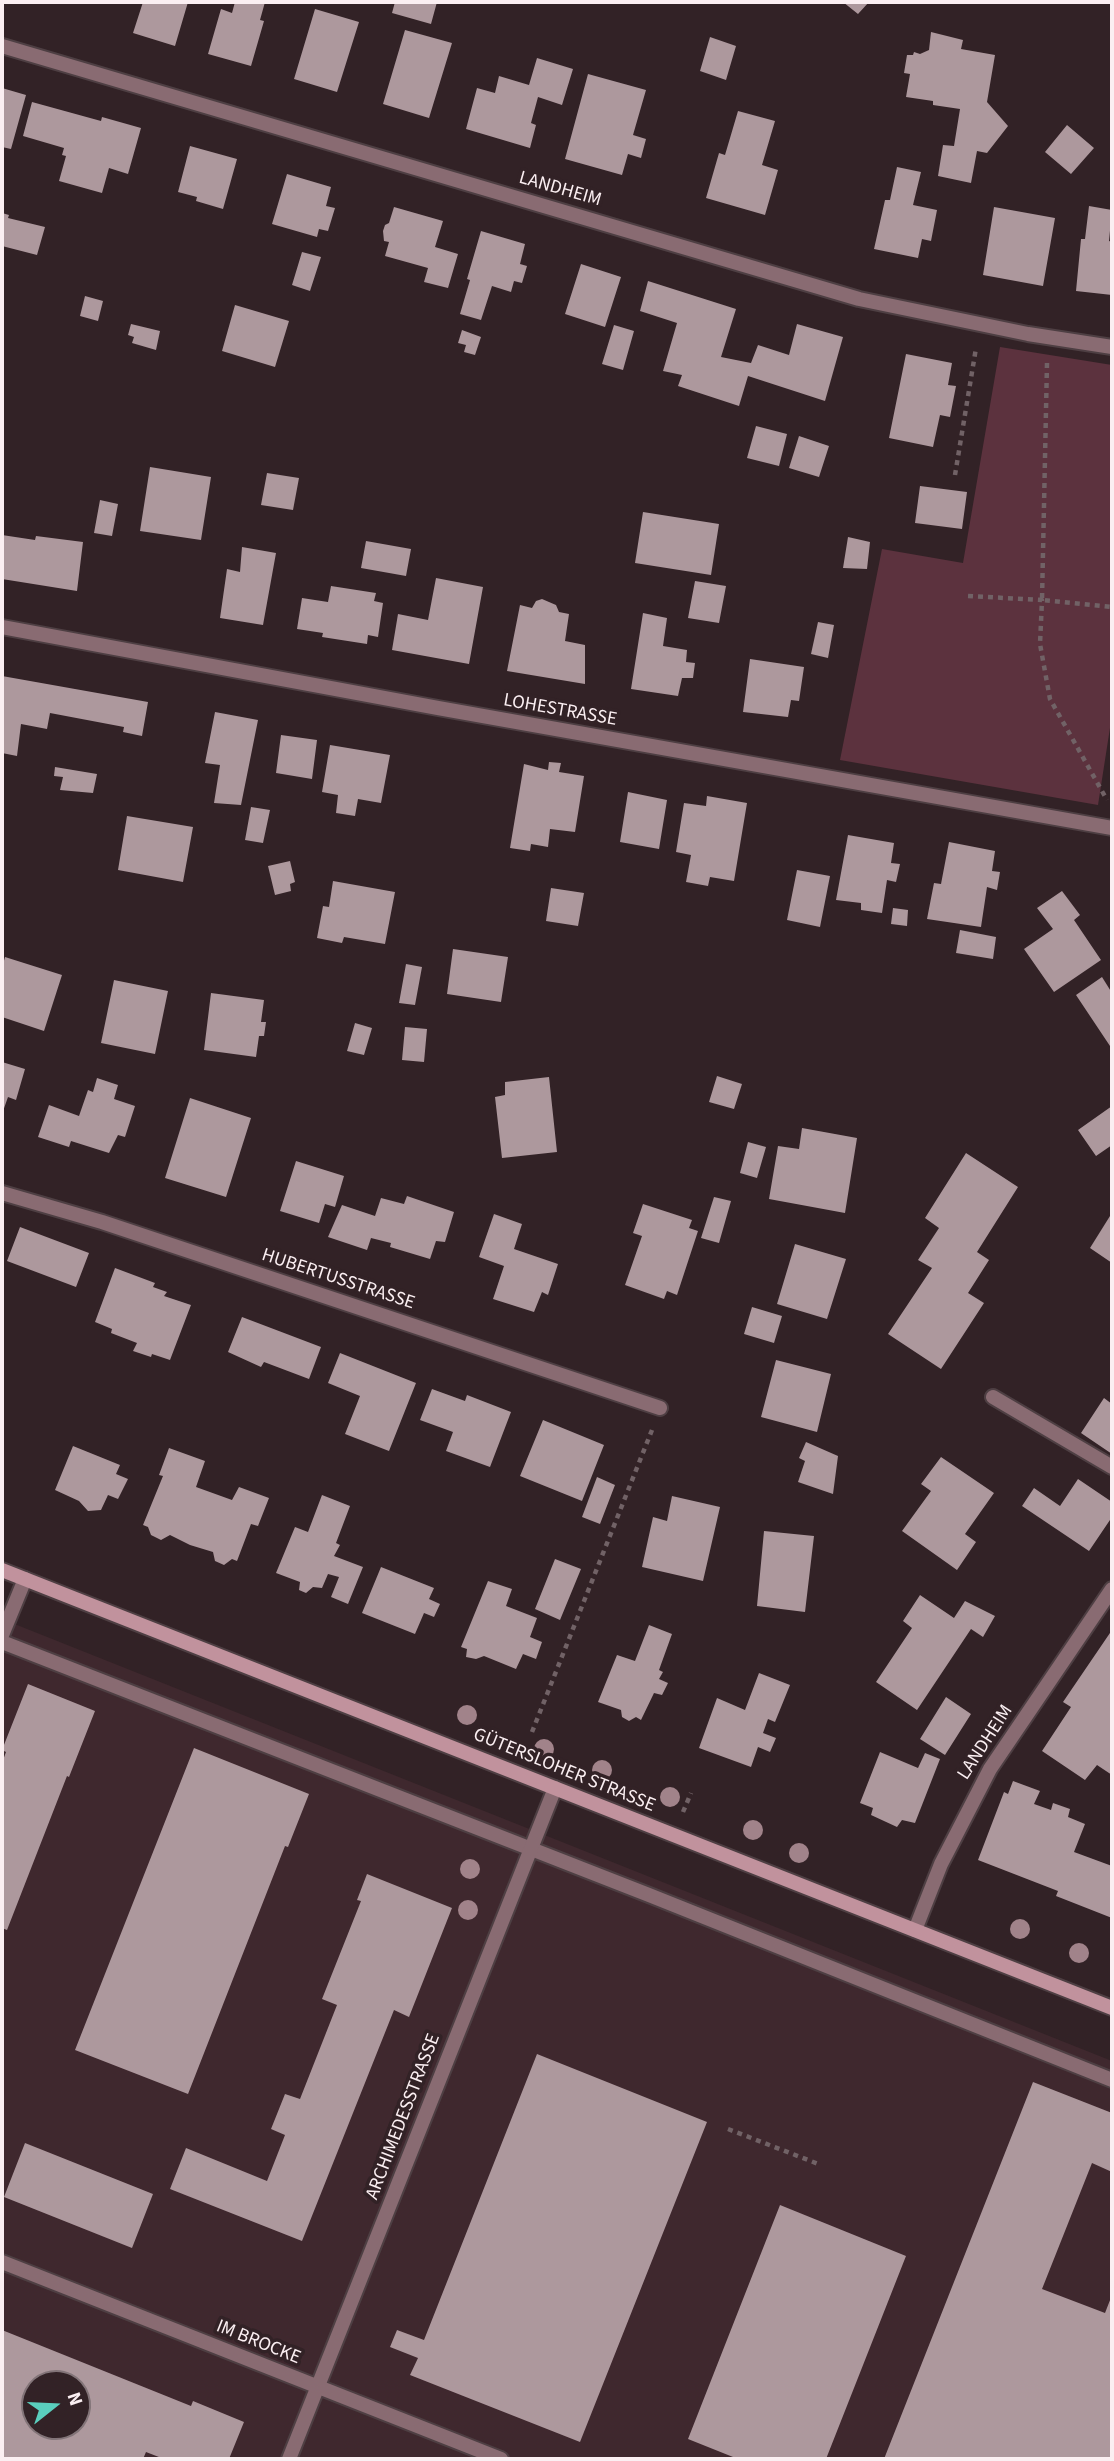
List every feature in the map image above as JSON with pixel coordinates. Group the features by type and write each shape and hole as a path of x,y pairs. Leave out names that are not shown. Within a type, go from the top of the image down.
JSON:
{"street":[{"name":"LANDHEIM","path":"2,46 859,299 1048,337 1112,347"},
{"name":"LOHESTRASSE","path":"2,627 448,710 1112,828"},
{"name":"HUBERTUSSTRASSE","path":"2,1194 102,1222 660,1408"},
{"path":"993,1397 1112,1467"},
{"name":"GÜTERSLOHER STRASSE","path":"2,1570 1112,2008"},
{"path":"2,1635 25,1579"},
{"name":"LANDHEIM","path":"915,1930 941,1864 985,1777 1112,1589"},
{"path":"2,1642 1112,2080"},
{"name":"ARCHIMEDESSTRASSE","path":"289,2459 555,1788"},
{"name":"IM BROCKE","path":"2,2262 501,2459"}],"path":[{"path":"955,475 980,324"},
{"path":"1048,337 1040,644 1050,699 1112,810"},
{"path":"968,596 1112,607"},
{"path":"532,1732 660,1408"},
{"path":"728,2129 821,2165"}],"shaded area":[{"path":"1000,347 1112,365 1112,715 1098,805 840,760 882,549 963,563"},
{"path":"2,1619 1112,2061 1112,2459 2,2459"}],"building":[{"path":"143,2 188,2 175,46 133,33"},
{"path":"235,2 265,2 260,20 264,21 251,66 208,54 221,9 232,13"},
{"path":"395,2 437,2 431,24 392,13"},
{"path":"843,2 869,2 858,14"},
{"path":"315,9 359,22 337,92 294,79"},
{"path":"405,30 452,43 429,118 383,104"},
{"path":"931,32 963,40 961,49 995,55 987,102 1008,126 987,153 977,151 971,183 938,176 943,145 954,146 960,109 906,97 910,74 904,73 907,55 929,50"},
{"path":"710,37 736,46 726,80 700,71"},
{"path":"537,58 573,69 562,105 538,97 531,123 536,125 530,148 466,129 477,88 495,93 499,76 529,85"},
{"path":"588,74 646,90 633,135 646,139 641,158 628,154 622,175 565,159"},
{"path":"2,88 26,95 11,149 2,147"},
{"path":"32,102 101,121 102,117 141,128 128,174 109,168 102,193 59,181 66,156 62,155 64,148 23,136"},
{"path":"738,111 775,121 762,165 778,170 765,215 706,198 719,153 725,155"},
{"path":"1067,125 1094,148 1071,174 1045,152"},
{"path":"190,146 237,159 223,209 178,192"},
{"path":"897,167 921,172 913,205 937,210 931,241 922,239 918,258 874,249 885,200 890,200"},
{"path":"287,174 331,187 326,206 335,208 328,231 319,229 317,237 272,224"},
{"path":"1089,206 1112,210 1109,241 1112,242 1112,295 1076,291 1081,239 1085,239"},
{"path":"394,207 443,221 435,247 458,254 448,288 424,282 428,268 385,256 389,242 384,241 383,231 389,223"},
{"path":"994,207 1055,218 1043,286 983,275"},
{"path":"2,213 9,215 8,218 45,227 37,255 2,246"},
{"path":"481,231 525,244 520,264 527,266 522,283 514,281 511,292 492,286 481,320 460,314"},
{"path":"302,252 321,257 310,291 292,285"},
{"path":"581,264 621,277 605,327 565,314"},
{"path":"648,281 736,309 721,357 751,363 758,345 789,355 797,324 843,337 825,401 748,376 739,406 678,386 682,375 663,371 677,323 640,311"},
{"path":"85,296 103,301 98,321 80,316"},
{"path":"235,305 289,321 275,367 222,351"},
{"path":"131,324 160,331 156,350 132,343 134,337 128,335"},
{"path":"614,325 634,331 623,370 602,364"},
{"path":"462,330 481,337 475,355 464,352 466,345 458,343"},
{"path":"906,354 952,363 948,385 956,386 950,417 940,415 933,447 889,438"},
{"path":"756,426 787,434 779,466 747,458"},
{"path":"799,436 829,446 819,477 789,468"},
{"path":"150,467 211,477 201,540 140,531"},
{"path":"267,473 299,478 293,510 261,505"},
{"path":"920,486 967,492 962,529 915,523"},
{"path":"100,500 118,504 112,536 94,533"},
{"path":"643,512 719,524 711,575 635,563"},
{"path":"2,535 35,540 36,536 83,542 77,591 2,579"},
{"path":"848,537 870,542 867,569 843,568"},
{"path":"366,541 411,549 406,576 361,568"},
{"path":"242,547 276,553 263,625 220,618 227,569 240,572"},
{"path":"436,578 483,587 469,664 392,650 398,614 428,620"},
{"path":"695,581 726,586 719,623 688,618"},
{"path":"331,586 376,593 374,601 383,603 378,637 368,635 367,644 322,637 323,633 297,629 302,598 328,602"},
{"path":"542,599 556,605 559,612 569,614 565,641 585,645 585,684 507,671 520,605 532,608 536,601"},
{"path":"643,613 667,618 663,646 687,650 686,662 695,663 693,678 682,678 678,696 631,689"},
{"path":"818,622 834,625 828,658 811,654"},
{"path":"750,659 804,667 799,701 791,700 788,717 743,712"},
{"path":"2,676 148,702 142,736 123,732 124,727 50,713 47,729 21,724 17,756 2,753"},
{"path":"215,712 258,720 241,805 214,803 220,765 205,763"},
{"path":"281,735 317,740 312,779 276,773"},
{"path":"330,745 390,755 381,803 358,799 355,816 336,813 338,795 322,792"},
{"path":"549,762 561,763 559,772 584,776 575,832 550,829 548,847 531,844 530,851 510,848 524,764 548,770"},
{"path":"55,767 97,774 93,793 60,790 63,777 54,776"},
{"path":"628,792 667,800 659,849 620,842"},
{"path":"707,796 747,803 734,881 710,877 708,886 686,882 691,855 676,852 684,803 706,806"},
{"path":"251,807 270,810 263,843 245,840"},
{"path":"127,816 193,827 183,882 118,870"},
{"path":"848,835 894,843 891,863 900,864 896,882 887,880 882,913 861,910 861,903 836,900"},
{"path":"949,842 995,851 992,871 1000,872 997,890 987,887 981,927 927,919 934,883 941,884"},
{"path":"290,861 295,882 290,884 291,891 275,895 268,866"},
{"path":"797,870 830,876 820,927 787,920"},
{"path":"333,881 395,892 385,944 344,937 342,943 317,938 323,906 329,907"},
{"path":"551,888 584,893 578,926 546,921"},
{"path":"1062,891 1080,915 1074,920 1101,960 1054,992 1024,949 1053,929 1037,908"},
{"path":"893,908 908,910 907,926 891,924"},
{"path":"960,930 996,937 993,959 956,953"},
{"path":"453,949 508,957 501,1002 447,994"},
{"path":"5,957 62,975 44,1031 2,1017 2,968"},
{"path":"406,964 422,967 415,1005 399,1003"},
{"path":"1102,977 1112,993 1112,1049 1076,995"},
{"path":"114,980 168,991 155,1054 101,1043"},
{"path":"211,993 264,1000 261,1022 266,1022 264,1036 259,1036 256,1057 204,1050"},
{"path":"355,1023 372,1028 364,1055 347,1051"},
{"path":"405,1027 427,1029 424,1062 402,1060"},
{"path":"2,1062 25,1069 16,1100 8,1097 2,1114"},
{"path":"717,1076 742,1084 734,1109 709,1102"},
{"path":"549,1077 557,1152 502,1158 495,1097 505,1095 505,1082"},
{"path":"97,1078 118,1085 114,1099 135,1106 125,1137 118,1135 109,1153 71,1141 69,1147 38,1137 49,1105 79,1116 88,1090 93,1092"},
{"path":"190,1098 251,1118 226,1197 165,1178"},
{"path":"1112,1106 1112,1145 1096,1156 1078,1130"},
{"path":"802,1128 857,1138 845,1213 769,1199 778,1146 799,1149"},
{"path":"748,1142 766,1147 757,1178 740,1173"},
{"path":"966,1153 1018,1187 977,1252 989,1260 968,1293 984,1303 941,1369 888,1334 932,1268 918,1260 939,1228 925,1218"},
{"path":"296,1161 344,1176 335,1207 325,1204 319,1223 280,1211"},
{"path":"407,1196 454,1212 445,1242 436,1241 430,1259 390,1247 391,1243 371,1238 367,1250 328,1237 342,1205 375,1216 381,1198 404,1204"},
{"path":"714,1197 731,1201 719,1243 701,1238"},
{"path":"643,1204 692,1220 689,1228 698,1231 677,1295 667,1291 664,1299 625,1285 642,1236 633,1233"},
{"path":"494,1214 522,1224 514,1249 558,1264 548,1295 542,1292 534,1312 493,1299 504,1266 479,1257"},
{"path":"1110,1216 1112,1217 1112,1263 1090,1248"},
{"path":"20,1227 89,1253 76,1287 7,1261"},
{"path":"795,1244 846,1259 827,1319 777,1304"},
{"path":"115,1268 155,1283 153,1287 167,1292 164,1296 191,1305 170,1360 133,1351 137,1343 111,1333 112,1329 95,1322"},
{"path":"752,1307 782,1316 774,1343 744,1334"},
{"path":"242,1317 321,1347 309,1379 264,1362 261,1367 228,1352"},
{"path":"340,1353 416,1383 389,1451 345,1434 360,1396 328,1383"},
{"path":"776,1360 831,1374 817,1432 761,1417"},
{"path":"432,1389 465,1401 467,1395 511,1412 490,1467 446,1451 453,1432 420,1420"},
{"path":"1104,1398 1112,1404 1112,1454 1081,1433"},
{"path":"543,1420 604,1445 582,1501 520,1476"},
{"path":"806,1442 838,1456 833,1494 798,1482 805,1461 799,1458"},
{"path":"73,1446 120,1465 116,1474 128,1479 118,1499 108,1495 101,1510 88,1511 79,1501 55,1490"},
{"path":"169,1448 205,1461 196,1487 232,1500 239,1487 269,1498 258,1526 251,1524 237,1561 232,1559 224,1565 215,1561 213,1552 170,1535 161,1540 151,1535 148,1527 143,1525 163,1476 159,1475"},
{"path":"941,1457 994,1493 965,1534 976,1542 957,1570 902,1531 931,1491 921,1484"},
{"path":"597,1477 615,1485 600,1524 582,1517"},
{"path":"1078,1479 1112,1502 1112,1517 1089,1551 1022,1506 1034,1488 1060,1506"},
{"path":"322,1495 350,1506 336,1543 340,1545 334,1556 363,1567 348,1604 331,1597 339,1577 328,1574 322,1588 313,1587 306,1593 299,1590 300,1582 276,1573 295,1527 308,1532"},
{"path":"672,1496 720,1507 703,1581 642,1567 653,1517 667,1521"},
{"path":"764,1531 814,1536 805,1612 757,1606"},
{"path":"555,1559 581,1569 560,1620 535,1609"},
{"path":"381,1567 434,1588 429,1599 440,1604 434,1617 424,1613 415,1634 362,1613"},
{"path":"488,1581 512,1589 506,1606 537,1618 530,1637 542,1642 536,1659 523,1654 516,1669 484,1656 476,1659 466,1657 467,1649 461,1647"},
{"path":"920,1595 954,1618 965,1601 995,1616 983,1637 971,1629 917,1710 876,1682 912,1628 903,1621"},
{"path":"649,1625 672,1634 659,1670 663,1672 659,1679 668,1683 662,1695 654,1693 641,1720 636,1717 629,1721 622,1717 621,1710 598,1702 617,1655 635,1661"},
{"path":"1112,1630 1112,1775 1097,1765 1085,1780 1042,1751 1071,1707 1063,1702"},
{"path":"759,1673 790,1685 775,1722 768,1719 763,1733 776,1738 770,1752 758,1747 751,1767 699,1748 717,1698 745,1710"},
{"path":"28,1684 95,1711 7,1930 2,1928 2,1763 6,1752 2,1750"},
{"path":"946,1697 971,1714 945,1755 920,1739"},
{"path":"194,1748 309,1794 288,1847 285,1846 188,2094 75,2050"},
{"path":"880,1752 918,1768 925,1753 940,1759 915,1823 902,1820 897,1827 871,1815 873,1808 860,1803"},
{"path":"1013,1781 1040,1791 1034,1804 1051,1810 1053,1803 1070,1809 1068,1817 1085,1824 1074,1852 1112,1866 1112,1918 1056,1896 1058,1891 978,1860 1004,1792 1008,1794"},
{"path":"367,1874 452,1908 409,2017 394,2010 302,2241 170,2189 186,2148 267,2181 285,2135 271,2129 285,2094 300,2099 337,2005 322,1999 361,1901 357,1900"},
{"path":"537,2054 707,2122 580,2442 410,2375 418,2358 390,2347 397,2330 424,2340"},
{"path":"1033,2082 1112,2113 1112,2172 1092,2163 1042,2289 1105,2313 1112,2295 1112,2459 884,2459"},
{"path":"25,2143 153,2194 132,2248 4,2197"},
{"path":"780,2205 906,2256 826,2459 738,2459 688,2439"},
{"path":"2,2330 191,2406 193,2401 244,2422 229,2459 164,2459 146,2452 143,2459 2,2459"}]}
